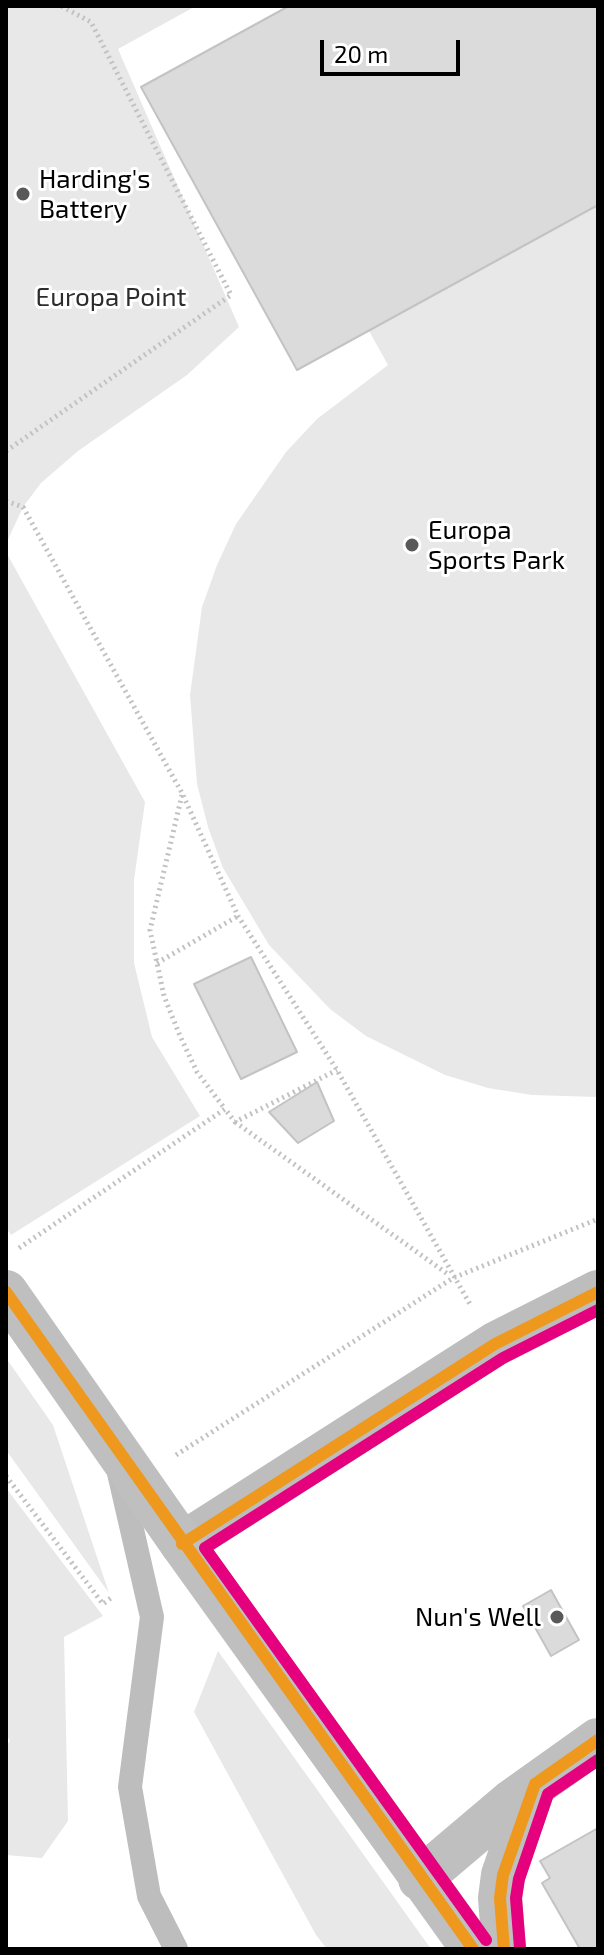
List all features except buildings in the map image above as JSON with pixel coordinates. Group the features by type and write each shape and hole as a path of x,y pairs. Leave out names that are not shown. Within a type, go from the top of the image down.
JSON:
{"main road":[{"path":"8,1273 113,1447 473,1949"},
{"path":"420,1879 535,1784 598,1740"},
{"path":"504,1949 500,1898 503,1875 535,1784"}],"street":[{"path":"182,1544 495,1344 598,1292"}],"lane":[{"path":"113,1447 152,1617 130,1787 149,1896 176,1949"}],"path":[{"path":"6,451 231,295 91,22 61,6"},
{"path":"6,501 23,507 182,793 238,916 337,1070 453,1278 495,1344"},
{"path":"182,793 150,930 164,996 197,1072 235,1122 453,1278"},
{"path":"157,963 238,916"},
{"path":"235,1122 337,1070"},
{"path":"8,1273 225,1109"},
{"path":"170,1459 453,1278 598,1219"},
{"path":"6,1476 103,1604 116,1594"}],"green space":[{"name":"Europa Point","path":"6,6 196,6 118,49 239,327 187,375 78,451 41,483 23,507 6,544"},
{"name":"Europa Sports Park","path":"289,6 598,6 598,1097 532,1095 488,1088 445,1075 366,1036 330,1009 269,945 223,868 208,827 197,784 190,695 202,607 217,565 236,524 286,452 317,419 388,365 369,331 297,370 141,87"},
{"path":"6,552 145,802 134,880 134,963 152,1037 200,1116 11,1235 6,1228"},
{"path":"6,1358 53,1425 109,1593 6,1450"},
{"path":"6,1488 103,1616 64,1637 68,1821 42,1858 6,1855 6,1746 10,1741 6,1734"},
{"path":"218,1651 431,1949 327,1949 316,1935 194,1712"}],"transit line":[{"path":"6,1292 473,1949"},
{"path":"182,1544 495,1344 598,1292"},
{"path":"486,1940 205,1548 503,1358 598,1310"},
{"path":"504,1949 500,1898 503,1875 535,1784 598,1740"},
{"path":"520,1948 516,1898 519,1879 548,1794 598,1760"}],"place":[{"name":"Harding's Battery","path":"23,194"},
{"name":"Europa Sports Park","path":"412,545"},
{"name":"Nun's Well","path":"557,1617"}]}
